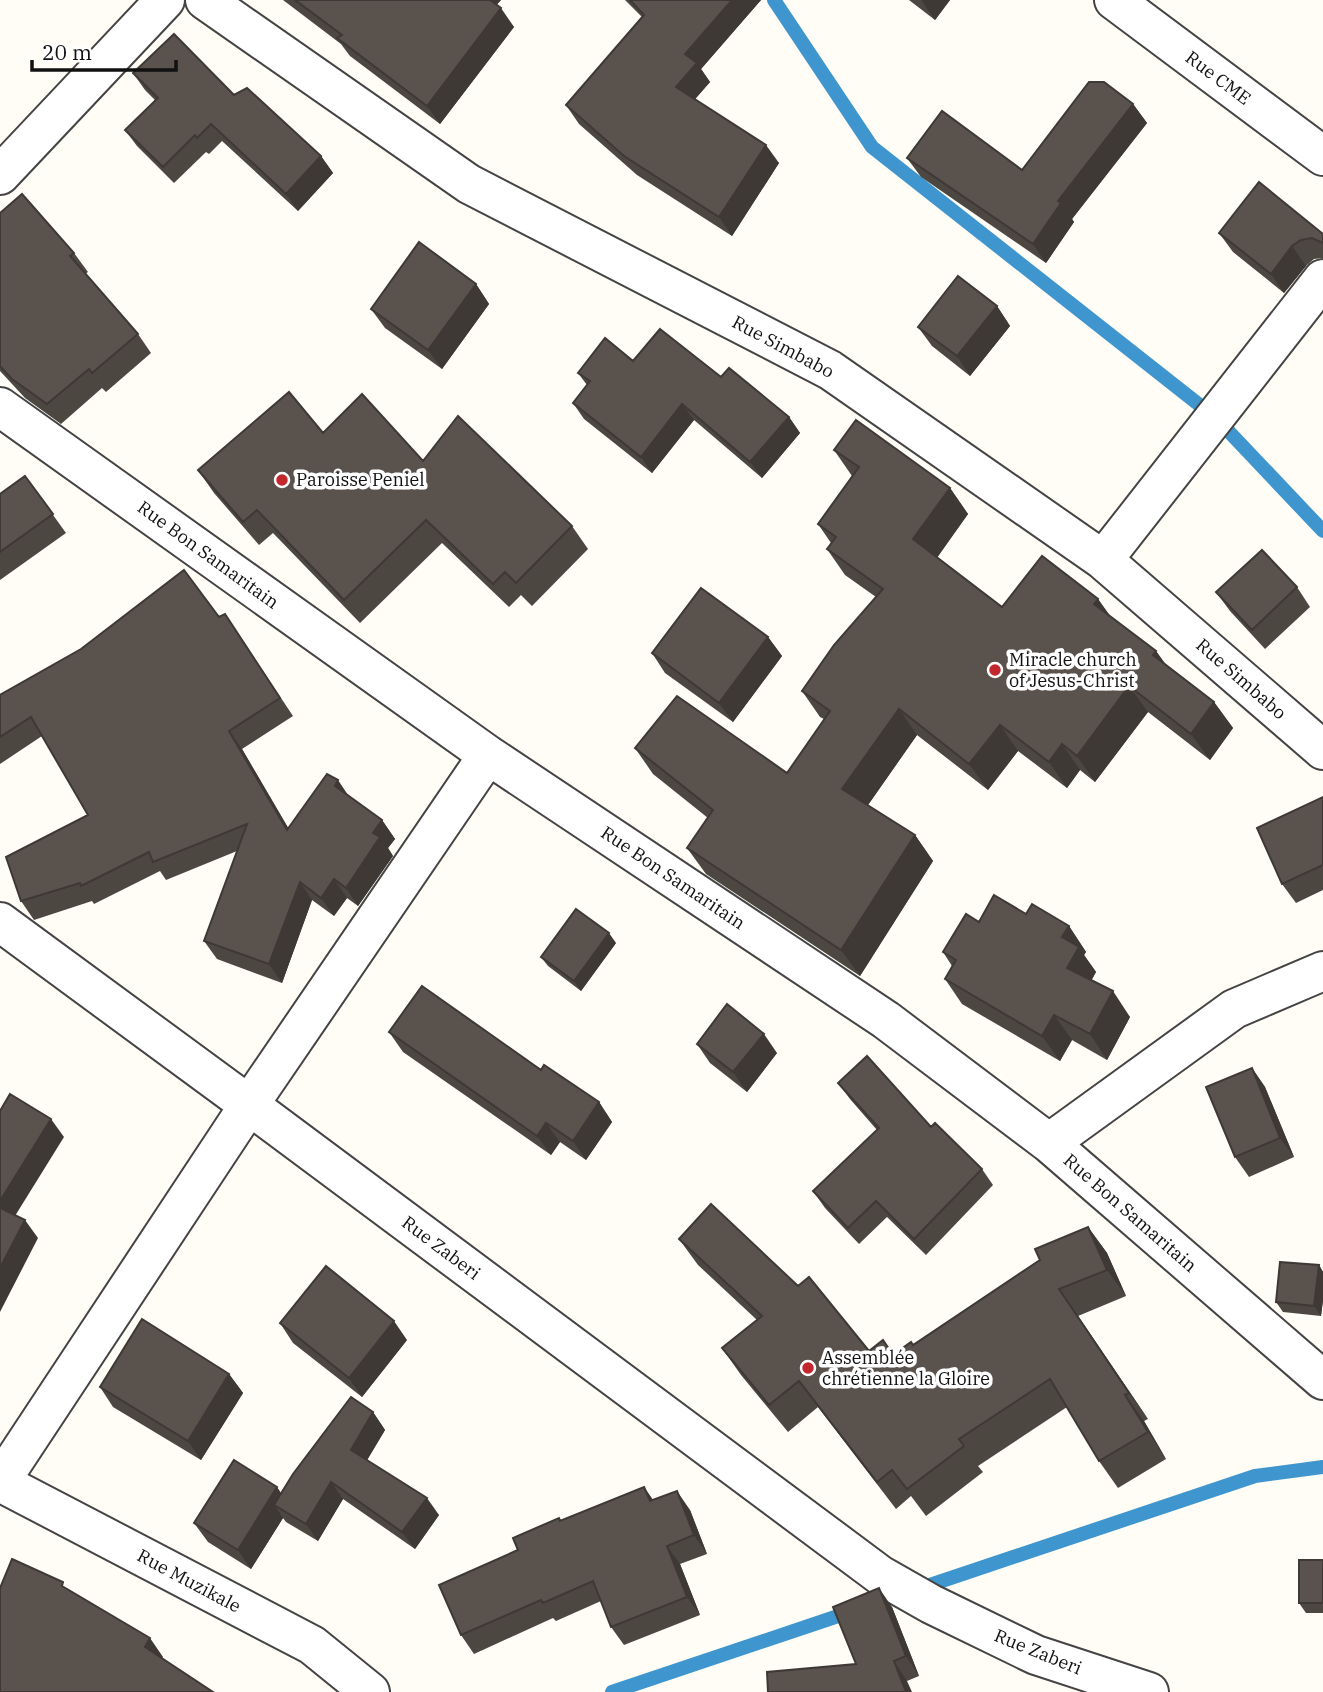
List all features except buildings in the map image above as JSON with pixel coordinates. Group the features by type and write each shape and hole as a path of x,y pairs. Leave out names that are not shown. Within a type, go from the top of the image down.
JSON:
{"street":[{"path":"0,175 165,0"},
{"name":"Rue Simbabo","path":"205,0 469,184 830,370 1103,560 1323,750"},
{"name":"Rue CME","path":"1114,0 1323,156"},
{"path":"1103,560 1323,279"},
{"name":"Rue Bon Samaritain","path":"0,407 488,755 886,1020 1049,1143 1323,1380"},
{"path":"0,1482 249,1105 488,755"},
{"name":"Rue Zaberi","path":"0,922 880,1575 931,1604 1036,1655 1149,1692"},
{"path":"1049,1143 1234,1009 1323,971"},
{"name":"Rue Muzikale","path":"0,1482 312,1645 370,1692"}],"waterway":[{"path":"774,0 872,147 1216,418 1323,531"},
{"path":"918,1589 1255,1476 1323,1467"},
{"path":"612,1692 853,1611"}],"place":[{"name":"Paroisse Peniel","path":"282,480"},
{"name":"Miracle church of Jesus-Christ","path":"995,670"},
{"name":"Assemblée chrétienne la Gloire","path":"808,1368"}]}
